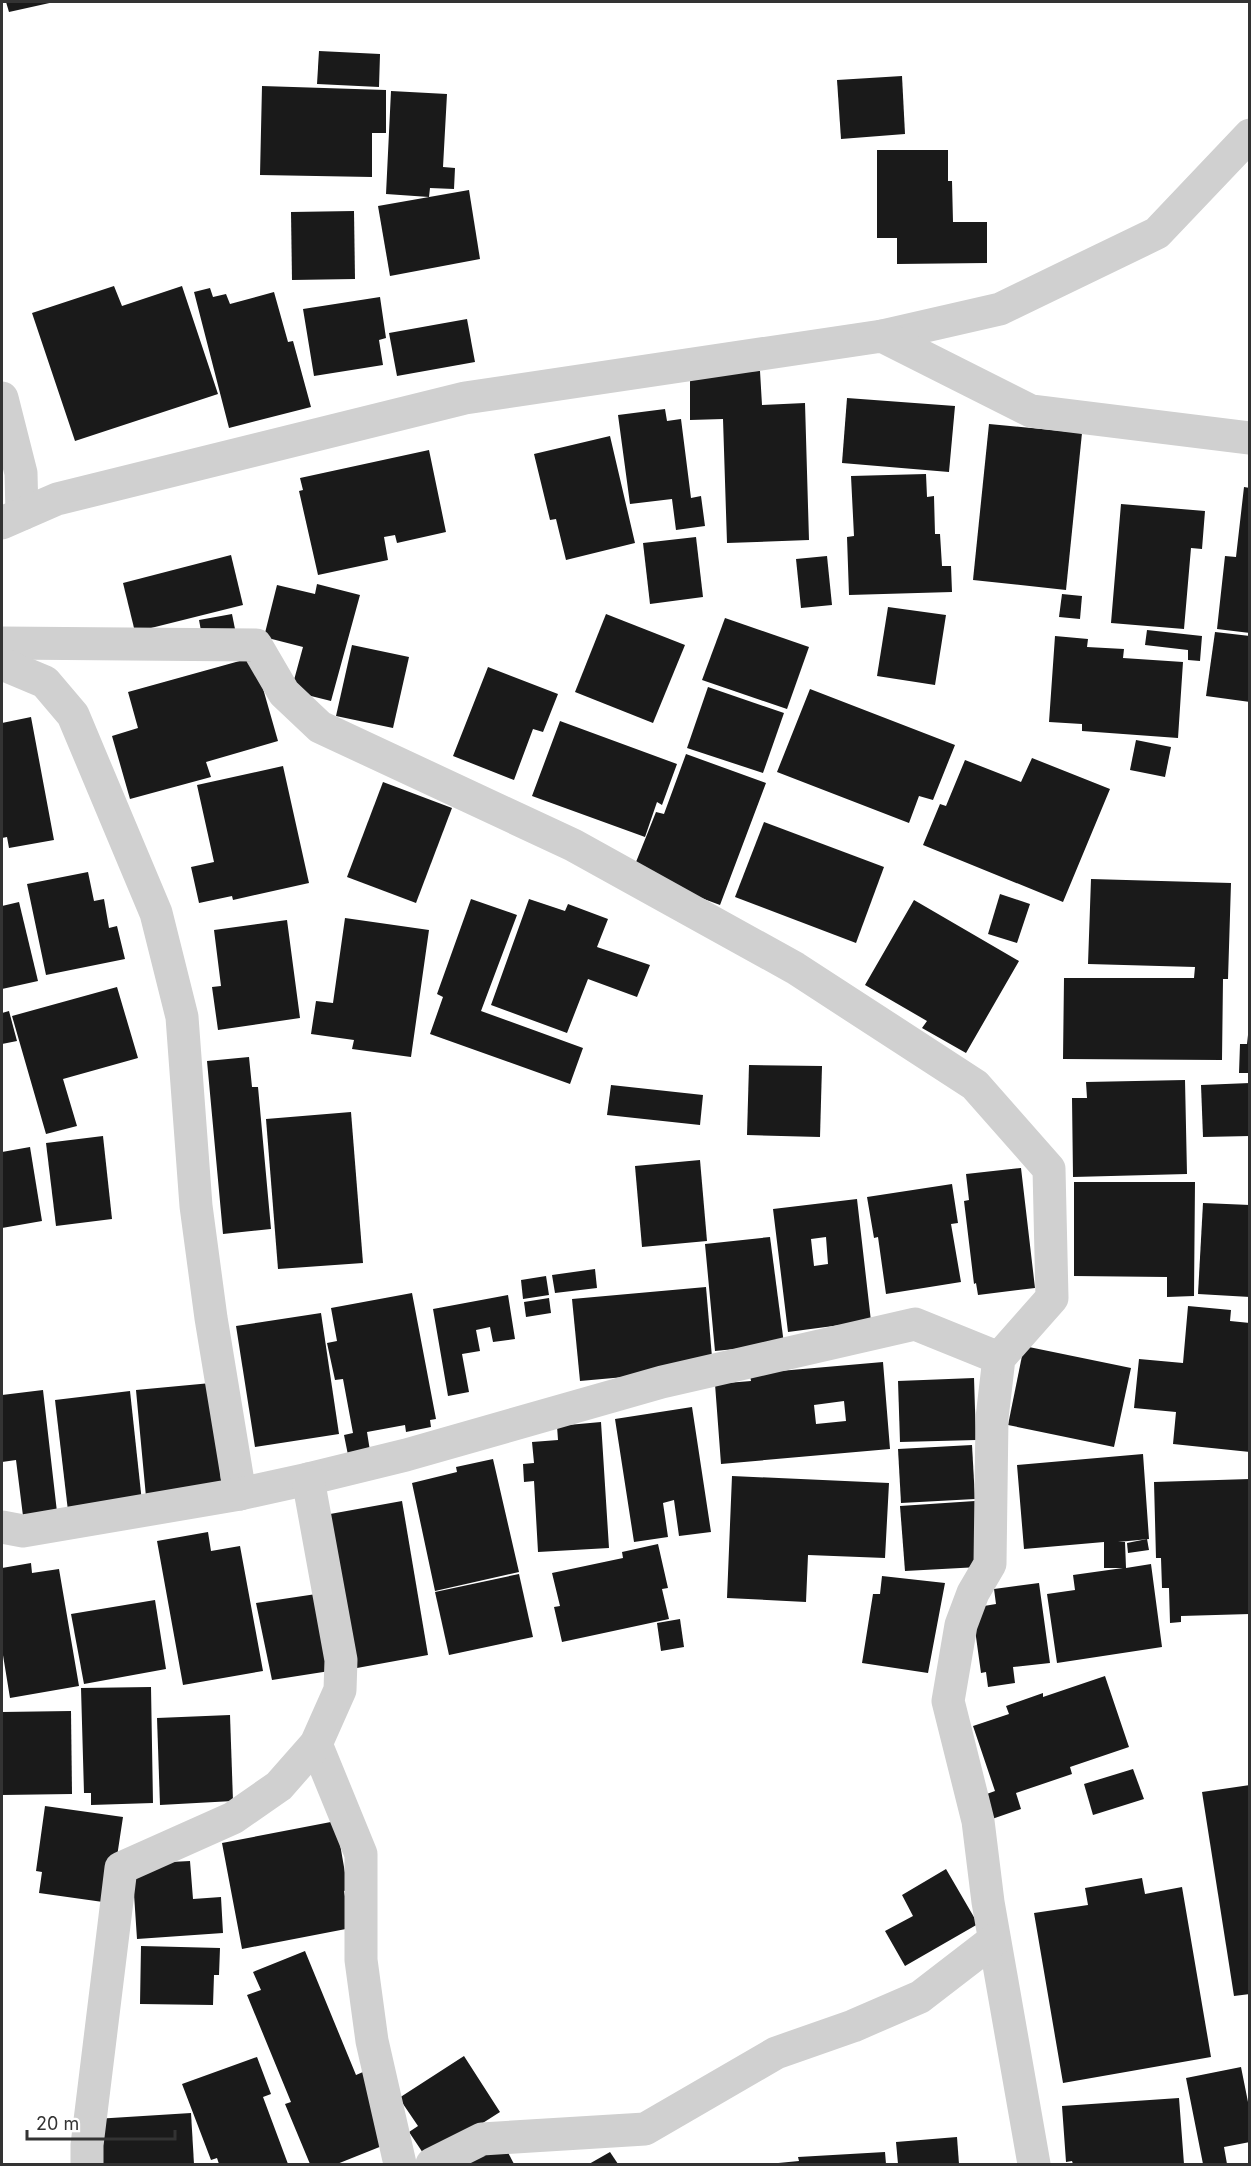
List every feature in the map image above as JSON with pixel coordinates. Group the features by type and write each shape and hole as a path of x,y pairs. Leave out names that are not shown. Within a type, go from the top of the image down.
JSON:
{"street":[{"path":"12,518 57,499 465,398 882,336 1000,309 1157,233 1250,135"},
{"path":"882,336 1031,411 1250,438"},
{"path":"2,398 21,473 12,518"},
{"path":"2,643 256,645 284,693 320,727 573,844 795,968 975,1085 1049,1169 1052,1298 999,1358 992,1418 990,1564 973,1593 961,1624 948,1701 978,1821 994,1940 1034,2164"},
{"path":"2,664 45,682 73,715 156,913 182,1017 196,1206 211,1318 240,1494"},
{"path":"2,1527 23,1532 240,1494 308,1479 406,1455 662,1382 915,1324 999,1358"},
{"path":"87,2164 121,1868 233,1818 279,1786 316,1744 340,1690 340,1660 308,1479"},
{"path":"316,1744 361,1854 361,1960 372,2041 400,2164"},
{"path":"432,2164 482,2139 645,2129 776,2053 853,2026 920,1997 994,1940"}],"building":[{"path":"6,2 54,2 9,12"},
{"path":"319,51 380,54 379,87 317,84"},
{"path":"902,76 905,134 841,139 837,80"},
{"path":"262,86 386,90 386,133 372,133 372,177 260,175"},
{"path":"391,91 447,94 443,167 455,168 454,189 430,188 429,197 386,194"},
{"path":"877,150 948,150 948,181 952,181 953,222 987,222 987,263 897,264 897,238 877,238"},
{"path":"469,190 480,259 390,276 378,206"},
{"path":"354,211 355,279 292,280 291,212"},
{"path":"114,286 122,306 182,286 218,394 75,441 32,313"},
{"path":"210,288 213,297 226,294 230,304 274,292 288,342 293,341 311,407 229,428 194,292"},
{"path":"380,297 386,338 379,340 383,365 314,376 303,309"},
{"path":"467,319 475,362 397,376 389,333"},
{"path":"760,371 762,405 805,403 809,540 727,543 723,419 690,420 690,373"},
{"path":"847,398 955,406 949,472 842,463"},
{"path":"665,409 667,421 681,419 691,498 701,496 705,526 676,530 672,499 630,504 618,415"},
{"path":"989,424 1082,433 1066,590 973,580"},
{"path":"610,436 635,543 566,560 556,519 550,520 534,454"},
{"path":"429,450 446,532 397,543 395,535 384,537 388,560 318,575 299,491 303,490 300,478"},
{"path":"926,474 927,497 934,496 935,534 940,534 942,566 951,566 952,592 849,595 847,537 854,536 851,476"},
{"path":"1244,487 1250,488 1250,633 1217,629 1225,556 1236,557"},
{"path":"1121,504 1205,511 1202,549 1191,548 1184,629 1111,623"},
{"path":"696,537 703,597 650,604 643,543"},
{"path":"231,555 243,605 135,632 123,583"},
{"path":"827,556 832,605 801,608 796,559"},
{"path":"317,584 360,595 331,701 291,691 303,647 264,637 277,585 315,594"},
{"path":"1062,594 1082,596 1080,619 1059,617"},
{"path":"888,607 946,615 935,685 877,676"},
{"path":"232,614 236,634 203,641 199,620"},
{"path":"606,614 685,645 653,723 575,692"},
{"path":"725,618 809,647 787,709 702,680"},
{"path":"1147,630 1202,636 1200,661 1188,660 1188,650 1145,645"},
{"path":"1215,632 1250,636 1250,702 1206,696"},
{"path":"1055,636 1088,639 1087,647 1124,649 1123,658 1183,662 1178,738 1082,731 1082,724 1049,722"},
{"path":"352,645 409,657 393,728 336,716"},
{"path":"254,657 278,741 206,762 211,777 130,799 112,736 138,728 128,692"},
{"path":"488,667 558,694 543,732 533,729 514,780 453,756"},
{"path":"708,687 784,713 763,773 687,748"},
{"path":"810,689 955,745 933,800 919,796 909,823 777,772"},
{"path":"31,717 54,840 9,848 7,837 2,838 2,723"},
{"path":"560,721 677,764 662,805 657,802 645,837 532,796"},
{"path":"1136,740 1171,747 1165,777 1130,770"},
{"path":"686,754 766,783 720,905 632,872 656,812 664,814"},
{"path":"1032,758 1110,789 1063,902 923,845 940,804 946,806 965,760 1021,782"},
{"path":"283,766 309,883 233,900 232,896 199,903 191,867 214,862 197,785"},
{"path":"383,782 452,808 416,903 347,877"},
{"path":"764,822 884,867 856,943 735,897"},
{"path":"88,872 94,901 104,899 109,928 117,926 125,959 46,975 27,884"},
{"path":"1091,879 1231,883 1228,979 1223,979 1222,1060 1063,1059 1064,978 1194,978 1195,967 1088,964"},
{"path":"1000,894 1030,904 1017,943 988,934"},
{"path":"471,899 517,915 481,1011 583,1048 570,1084 430,1034 443,997 437,994"},
{"path":"529,899 565,911 568,904 608,919 597,947 650,965 637,997 588,979 567,1033 491,1005"},
{"path":"914,900 1019,961 966,1053 922,1028 927,1021 865,985"},
{"path":"19,902 38,981 2,989 2,906"},
{"path":"345,918 429,930 411,1057 352,1049 354,1040 311,1034 316,1001 333,1003"},
{"path":"287,920 300,1018 218,1030 212,987 221,986 214,930"},
{"path":"117,987 138,1058 63,1079 77,1126 46,1134 12,1016"},
{"path":"9,1011 17,1041 2,1044 2,1013"},
{"path":"1248,1035 1250,1073 1239,1073 1240,1044 1247,1044"},
{"path":"249,1057 252,1087 258,1087 271,1229 223,1234 207,1061"},
{"path":"749,1065 822,1066 820,1137 747,1135"},
{"path":"1185,1080 1187,1174 1073,1177 1072,1098 1087,1098 1086,1082"},
{"path":"1250,1083 1250,1136 1203,1137 1201,1085"},
{"path":"611,1085 703,1095 700,1125 607,1115"},
{"path":"351,1112 363,1263 278,1269 266,1119"},
{"path":"103,1136 112,1219 56,1226 46,1143"},
{"path":"30,1147 42,1221 2,1228 2,1152"},
{"path":"700,1160 707,1241 642,1247 635,1166"},
{"path":"1021,1168 1035,1288 978,1295 976,1283 974,1284 964,1201 969,1200 966,1174"},
{"path":"1074,1182 1195,1182 1194,1296 1167,1297 1167,1277 1074,1276"},
{"path":"952,1184 958,1223 951,1224 961,1282 886,1294 878,1237 874,1238 867,1197"},
{"path":"857,1199 871,1321 788,1332 773,1209","holes":["826,1237 828,1264 814,1266 811,1239"]},
{"path":"1203,1203 1250,1205 1250,1297 1198,1294"},
{"path":"770,1237 784,1344 715,1351 705,1244"},
{"path":"595,1269 597,1288 555,1293 552,1275"},
{"path":"546,1276 549,1295 523,1299 521,1280"},
{"path":"706,1287 713,1369 580,1381 572,1299"},
{"path":"412,1293 436,1419 430,1420 431,1427 406,1432 405,1425 367,1432 370,1451 348,1455 344,1435 353,1433 343,1379 335,1380 327,1343 337,1341 331,1308"},
{"path":"508,1295 515,1339 493,1342 490,1327 476,1330 480,1351 462,1354 469,1392 448,1396 433,1309"},
{"path":"549,1298 551,1313 526,1317 524,1302"},
{"path":"1188,1306 1231,1310 1230,1321 1250,1323 1250,1452 1173,1444 1176,1412 1134,1408 1139,1359 1183,1363"},
{"path":"321,1313 339,1434 255,1447 236,1326"},
{"path":"1024,1346 1131,1368 1114,1447 1008,1425"},
{"path":"883,1362 890,1449 721,1464 715,1384 751,1381 749,1369 780,1371","holes":["844,1401 846,1421 816,1424 814,1405"]},
{"path":"974,1378 976,1440 900,1442 898,1381"},
{"path":"211,1383 222,1490 146,1497 136,1390"},
{"path":"43,1390 57,1512 23,1516 16,1460 2,1462 2,1395"},
{"path":"130,1391 142,1502 68,1511 55,1400"},
{"path":"692,1407 711,1532 679,1536 674,1500 663,1503 668,1537 634,1542 615,1419"},
{"path":"601,1422 609,1548 538,1552 534,1481 524,1482 523,1464 534,1463 532,1442 558,1440 557,1426"},
{"path":"972,1445 975,1499 901,1503 898,1449"},
{"path":"1143,1454 1149,1539 1118,1542 1125,1542 1126,1568 1151,1564 1162,1647 1057,1663 1047,1594 1075,1590 1073,1575 1123,1568 1104,1568 1104,1542 1024,1549 1017,1465"},
{"path":"493,1459 519,1572 435,1591 412,1483 457,1472 456,1467"},
{"path":"732,1476 889,1483 885,1558 808,1555 806,1602 727,1598"},
{"path":"1250,1479 1250,1614 1181,1616 1181,1622 1170,1623 1169,1588 1162,1588 1161,1558 1156,1558 1154,1482"},
{"path":"402,1501 428,1655 346,1670 319,1516"},
{"path":"975,1501 979,1567 905,1571 900,1506"},
{"path":"208,1532 211,1551 240,1546 263,1671 183,1685 157,1541"},
{"path":"1147,1539 1149,1550 1128,1553 1127,1543"},
{"path":"658,1544 668,1588 662,1589 669,1619 562,1642 554,1607 560,1606 552,1573 623,1558 622,1552"},
{"path":"31,1563 32,1573 59,1569 79,1686 10,1698 2,1649 2,1568"},
{"path":"519,1574 533,1637 449,1655 435,1592"},
{"path":"882,1576 945,1583 928,1673 862,1663 873,1594 880,1594"},
{"path":"1039,1583 1050,1663 1013,1667 1015,1683 988,1687 986,1672 981,1673 972,1608 996,1604 994,1589"},
{"path":"323,1593 336,1670 272,1680 256,1603"},
{"path":"155,1600 166,1669 84,1684 71,1614"},
{"path":"680,1619 684,1647 661,1651 657,1623"},
{"path":"1105,1676 1129,1747 1070,1767 1072,1774 1016,1793 1021,1809 992,1819 984,1795 995,1791 973,1726 1009,1714 1006,1706 1043,1693 1043,1697"},
{"path":"151,1687 153,1803 91,1805 91,1793 84,1793 81,1688"},
{"path":"71,1711 72,1794 2,1795 2,1712"},
{"path":"230,1715 233,1801 160,1805 157,1718"},
{"path":"1133,1769 1144,1799 1093,1815 1084,1784"},
{"path":"1250,1785 1250,1994 1234,1996 1202,1792"},
{"path":"45,1806 123,1817 113,1883 103,1902 39,1893 42,1872 36,1871"},
{"path":"336,1821 348,1890 344,1891 351,1928 242,1949 222,1843"},
{"path":"190,1861 193,1899 221,1897 223,1933 137,1939 132,1864"},
{"path":"946,1869 978,1924 905,1966 885,1931 913,1916 902,1895"},
{"path":"1142,1878 1145,1894 1182,1887 1211,2057 1063,2083 1034,1913 1088,1905 1085,1888"},
{"path":"141,1946 220,1948 219,1975 214,1975 213,2005 140,2004"},
{"path":"305,1951 356,2075 363,2072 392,2142 337,2164 310,2164 285,2104 291,2102 247,1995 261,1990 253,1972"},
{"path":"464,2056 500,2112 453,2142 429,2162 409,2132 418,2126 399,2098"},
{"path":"257,2057 271,2094 263,2097 288,2164 219,2164 217,2158 211,2160 182,2084"},
{"path":"1241,2067 1250,2112 1250,2142 1224,2147 1227,2164 1203,2164 1186,2078"},
{"path":"1179,2098 1184,2164 1073,2164 1072,2161 1066,2162 1062,2106"},
{"path":"191,2113 194,2164 97,2164 95,2119"},
{"path":"957,2137 959,2164 898,2164 896,2142"},
{"path":"501,2139 514,2164 450,2164"},
{"path":"610,2152 618,2164 589,2164"},
{"path":"885,2152 886,2164 768,2164 799,2161 798,2157"}]}
